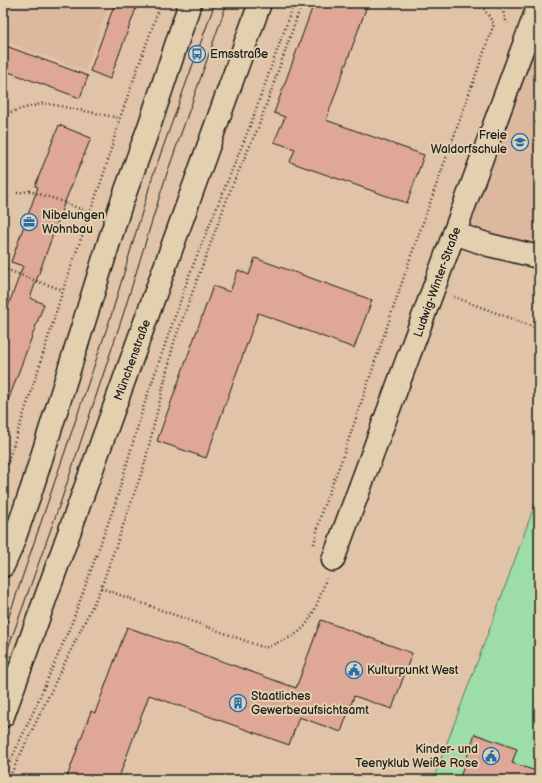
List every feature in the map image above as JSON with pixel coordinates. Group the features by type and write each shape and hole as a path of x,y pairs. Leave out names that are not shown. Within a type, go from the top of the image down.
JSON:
{"main road":[{"path":"3,569 50,434 120,208 150,124 190,3"},
{"name":"Münchenstraße","path":"3,716 260,3"},
{"name":"Ludwig-Winter-Straße","path":"333,560 539,4"},
{"path":"454,233 489,245 539,257"}],"path":[{"path":"3,476 63,290 104,173 120,118 161,3"},
{"path":"3,776 35,708 71,625 115,504 144,405 190,273 250,126 294,3"},
{"path":"8,780 101,588 144,466 174,342 232,186 258,128 302,3"},
{"path":"313,548 322,510 341,462 408,264 494,24 484,9 475,3"},
{"path":"496,3 503,11 507,24"},
{"path":"3,114 44,103 120,118"},
{"path":"18,193 28,191 58,200 90,213"},
{"path":"3,268 36,282 63,290"},
{"path":"434,290 539,329"},
{"path":"101,588 264,648 301,630 315,608 333,560"}],"shaded area":[{"path":"3,3 110,3 85,70 3,41"},
{"name":"Freie Waldorfschule","path":"539,41 539,268 463,244"}],"green space":[{"path":"539,493 539,780 433,780 494,617"}],"building":[{"path":"115,3 138,3 110,79 90,71"},
{"path":"314,3 368,3 326,120 424,155 407,203 290,162 295,149 274,142 285,117 274,113"},
{"path":"3,45 88,76 80,98 3,70"},
{"path":"59,125 91,138 64,204 30,298 44,304 5,409 3,409 3,320 23,266 11,262 38,187 35,186"},
{"path":"255,258 372,300 354,348 258,313 206,458 157,441 213,286 230,292 238,270 249,275"},
{"name":"Staatliches Gewerbeaufsichtsamt","path":"321,620 412,653 392,709 354,696 341,732 299,717 289,745 149,695 118,780 66,780 91,711 95,713 127,627 296,688"},
{"name":"Kinder- und Teenyklub Weiße Rose","path":"475,734 517,749 512,763 539,772 539,780 459,780"}],"tram line":[{"path":"3,634 112,313 153,175 215,3"},
{"path":"3,662 61,501 123,315 165,179 227,3"}],"place":[{"name":"Emsstraße","path":"197,54"},
{"name":"Freie Waldorfschule","path":"520,142"},
{"name":"Nibelungen Wohnbau","path":"29,222"},
{"name":"Kulturpunkt West","path":"354,670"},
{"name":"Staatliches Gewerbeaufsichtsamt","path":"238,703"},
{"name":"Kinder- und Teenyklub Weiße Rose","path":"491,756"}]}
